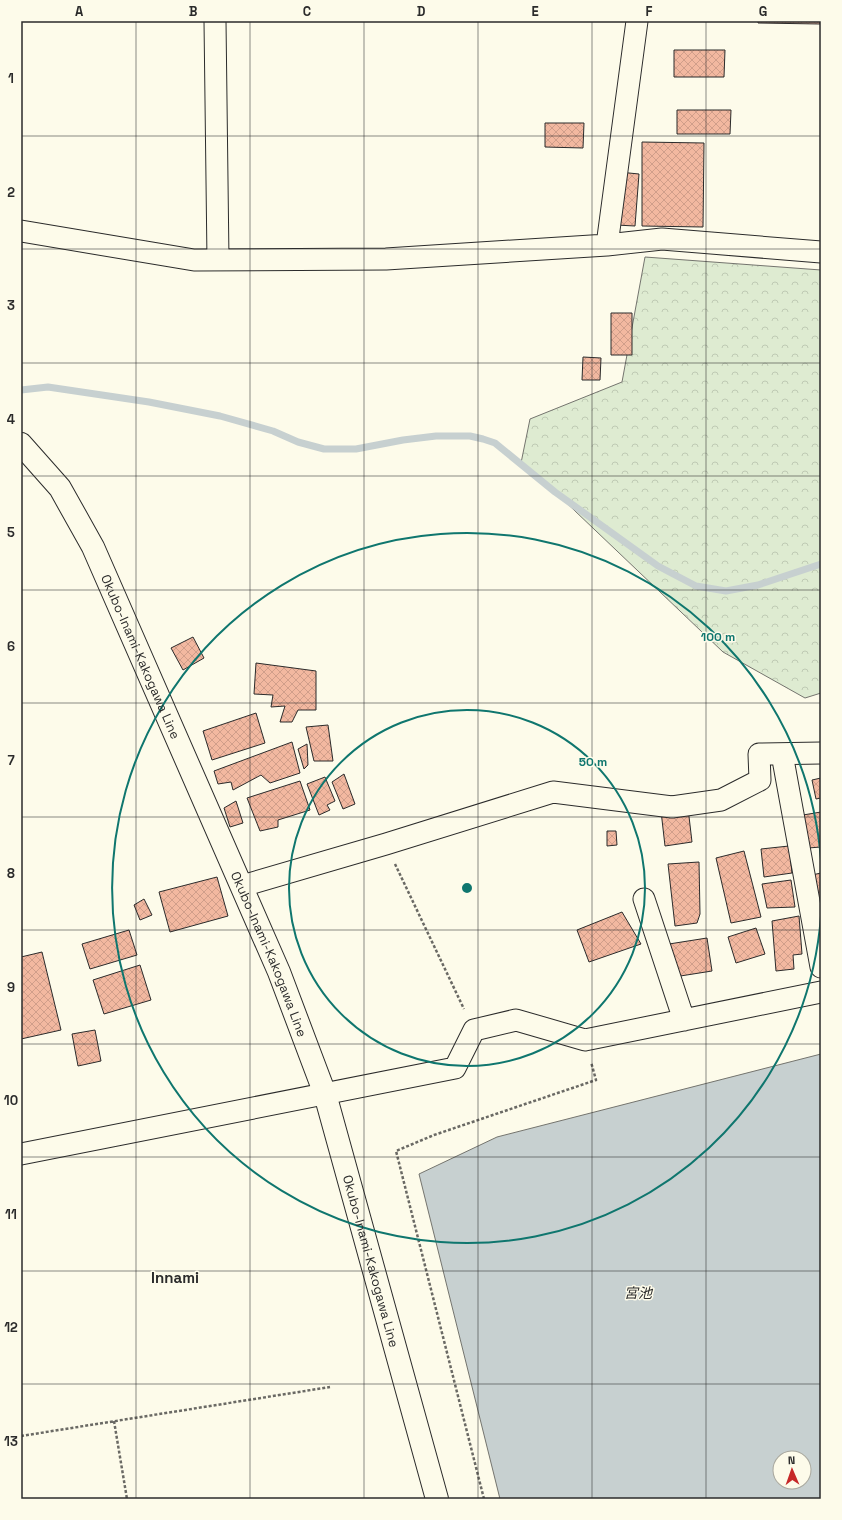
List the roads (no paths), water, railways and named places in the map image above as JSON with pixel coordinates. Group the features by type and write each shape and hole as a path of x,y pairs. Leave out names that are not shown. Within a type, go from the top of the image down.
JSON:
{"main road":[{"name":"Okubo-Inami-Kakogawa Line","path":"21,444 60,488 93,547 279,972 325,1094 437,1499"}],"street":[{"path":"215,21 218,260"},
{"path":"607,245 637,21"},
{"path":"21,231 194,260 386,259 607,245 662,239 821,252"},
{"path":"242,886 386,844 553,792 672,807 721,800 760,780 759,754 821,754"},
{"path":"782,754 821,967"},
{"path":"644,899 684,1020"},
{"path":"21,1154 454,1068 474,1030 516,1020 585,1040 821,992"}],"water":[{"name":"宮池","path":"821,1054 821,1499 500,1499 419,1174 497,1137"}],"waterway":[{"path":"21,390 48,387 149,402 220,416 273,431 298,442 324,449 356,449 403,440 436,436 470,436 495,443 555,492 658,566 696,586 726,591 758,585 821,564"}],"district":[{"name":"Innami","path":"175,1277"}]}
